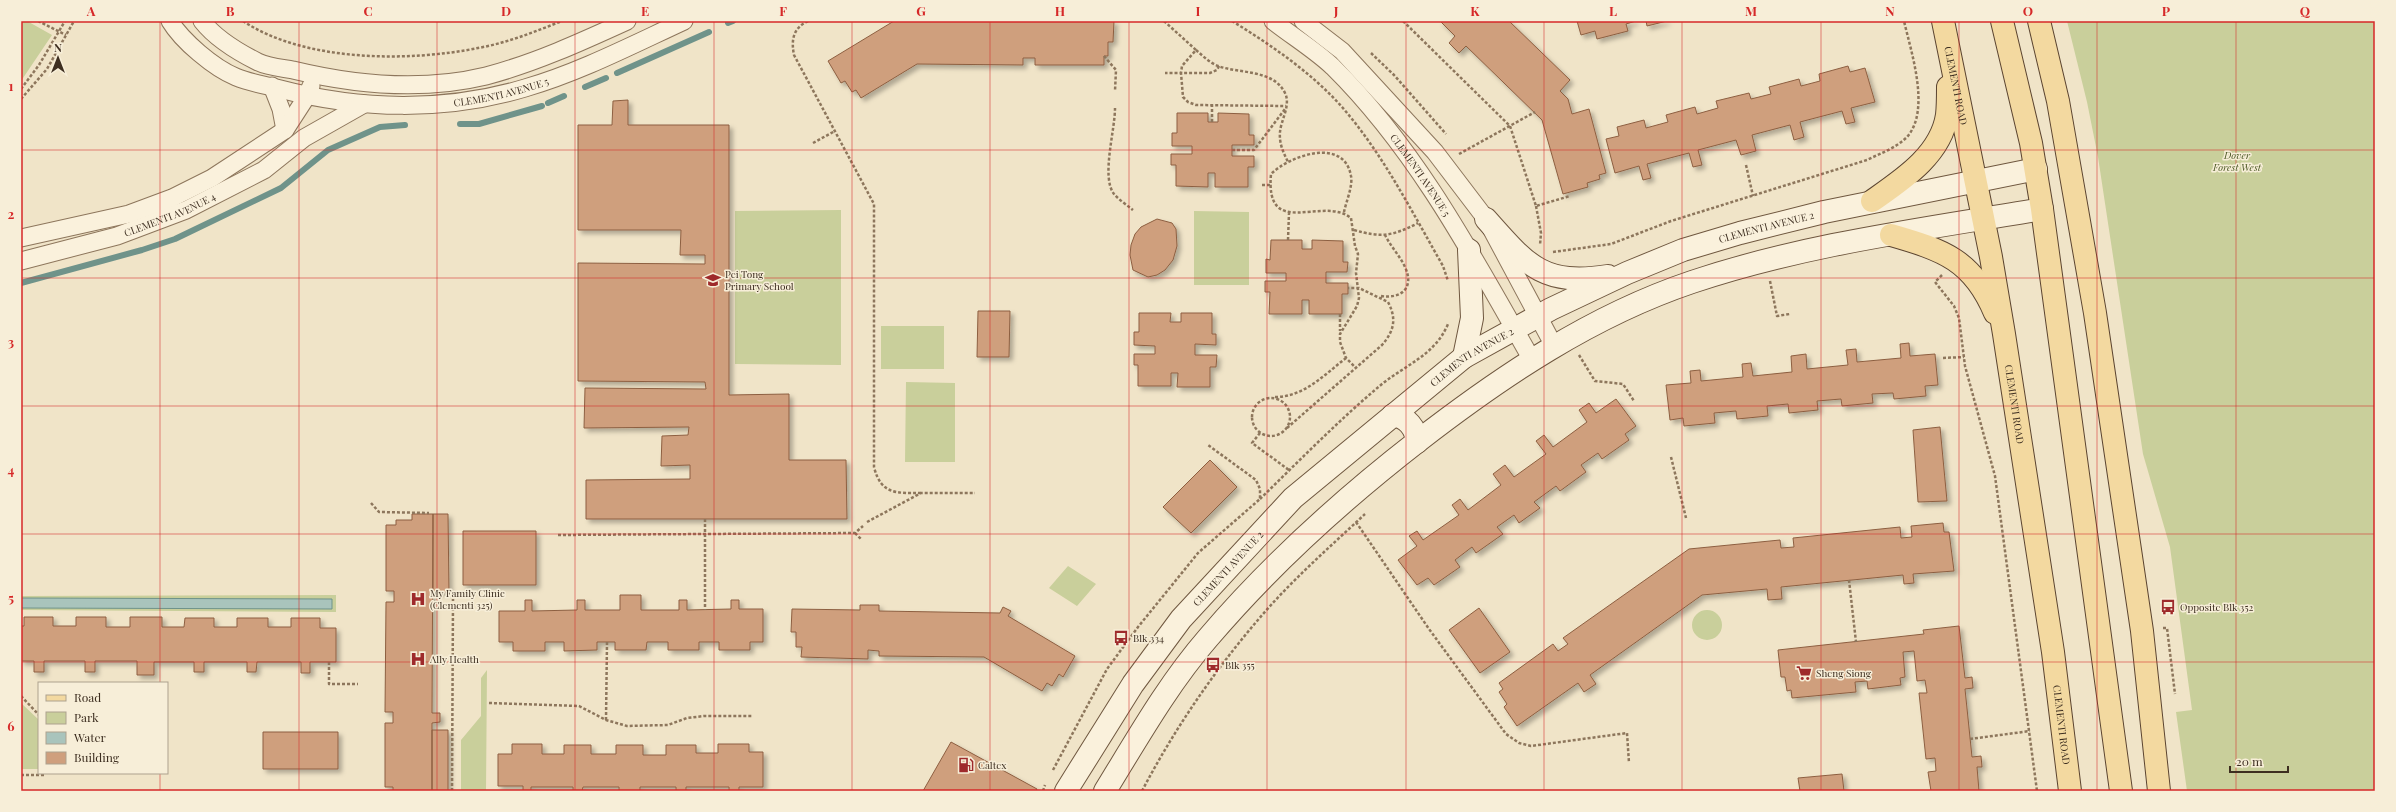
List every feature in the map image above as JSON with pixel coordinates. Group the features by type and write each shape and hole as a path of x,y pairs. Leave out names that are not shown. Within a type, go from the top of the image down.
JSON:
{"main road":[{"name":"CLEMENTI ROAD","path":"1943,21 1983,219 2004,334 2053,652 2070,791"},
{"path":"2002,21 2036,169 2121,791"},
{"path":"2039,21 2058,101 2095,313 2142,631 2159,791"},
{"path":"1872,201 1911,172 1930,154 1934,147 1947,116 1949,54"},
{"name":"CLEMENTI AVENUE 2","path":"1066,791 1133,684 1181,619 1293,498 1464,357 1538,315 1627,273 1683,250 1740,233 1872,201 2036,169"},
{"path":"1104,791 1160,702 1206,639 1285,554 1378,471 1464,405 1554,346 1640,302 1689,283 1750,264 1792,253 2042,209"},
{"path":"1486,219 1522,260 1557,277 1584,279 1627,273"},
{"path":"1891,236 1932,247 1956,260 1974,278 1990,301 2004,334"},
{"path":"1464,357 1472,318 1469,250"},
{"path":"1393,415 1399,416 1410,424 1416,434 1416,442"}],"street":[{"path":"170,21 178,35 236,77 307,96"},
{"path":"202,21 210,31 230,46 259,63 314,75"},
{"name":"CLEMENTI AVENUE 5","path":"314,75 373,84 427,83 484,76 542,58 627,21"},
{"name":"CLEMENTI AVENUE 5","path":"307,96 364,104 434,105 488,97 525,88 572,71 684,21"},
{"name":"CLEMENTI AVENUE 5","path":"1273,21 1332,66 1393,133 1469,250 1532,360"},
{"name":"CLEMENTI AVENUE 5","path":"1303,21 1342,51 1435,152 1486,219 1554,346"},
{"name":"CLEMENTI AVENUE 4","path":"21,238 129,214 172,198 219,174 285,130 307,96 314,75"},
{"name":"CLEMENTI AVENUE 4","path":"304,138 331,100 338,79"},
{"path":"272,86 281,109 285,130"},
{"name":"CLEMENTI AVENUE 4","path":"21,261 117,236 186,210 264,170 304,138 364,104"}],"path":[{"path":"38,21 66,36"},
{"path":"21,89 40,64 65,21"},
{"path":"21,99 47,69 74,21"},
{"path":"243,21 291,43 328,51 396,56 446,53 478,48 524,36 562,21"},
{"path":"808,21 796,30 793,38 794,54 874,204 874,467 876,475 881,485 889,491 922,493 975,493"},
{"path":"1164,21 1210,62 1219,66 1268,77 1279,84 1286,94 1286,106 1280,145 1288,162"},
{"path":"1232,21 1258,37 1302,70 1342,107 1387,168 1443,266 1449,288"},
{"path":"1403,21 1510,126 1536,206 1541,233 1540,250"},
{"path":"1550,251 1611,244 1671,221 1867,160 1892,148 1907,136 1915,119 1919,99 1916,75 1904,21"},
{"path":"1196,50 1182,66 1181,73 1183,97 1188,102 1196,105 1286,106"},
{"path":"1104,56 1116,70 1115,91"},
{"path":"1165,73 1210,73 1217,70 1219,66"},
{"path":"1212,105 1212,122"},
{"path":"1232,150 1254,150 1286,106"},
{"path":"1115,108 1115,127 1108,163 1108,179 1114,194 1133,210"},
{"path":"1459,154 1535,112"},
{"path":"813,143 835,131"},
{"path":"1340,334 1358,306 1359,288 1354,230 1351,218 1344,212 1330,210 1289,213 1279,208 1272,197 1270,185 1271,174 1288,162 1312,153 1326,152 1339,157 1346,165 1351,176 1344,212"},
{"path":"1746,165 1753,196"},
{"path":"1262,185 1270,185"},
{"path":"1536,206 1570,196"},
{"path":"1288,240 1289,213"},
{"path":"1354,230 1370,234 1385,235 1399,233 1418,223"},
{"path":"1348,288 1359,288 1380,296 1393,298 1401,295 1406,288 1408,278 1406,267 1385,235"},
{"path":"1768,274 1777,316 1790,314"},
{"path":"1942,275 1935,282 1954,306 1959,318 1964,357 1995,476 2037,791"},
{"path":"1346,358 1302,392 1289,397 1272,397 1262,399 1254,406 1251,415 1253,425 1260,433 1269,436 1279,434 1382,345 1392,329 1395,319 1388,302 1380,296"},
{"path":"1340,314 1342,350 1346,358 1356,368"},
{"path":"1052,771 1107,669 1138,627 1198,554 1260,499 1289,470 1383,384 1416,362 1432,348 1443,336 1450,319"},
{"path":"1573,358 1586,351"},
{"path":"1579,355 1595,381 1623,384 1634,401"},
{"path":"1943,358 1964,357"},
{"path":"1272,397 1282,401 1288,408 1290,418 1287,428"},
{"path":"1260,433 1252,443 1289,470"},
{"path":"1208,445 1256,480 1260,489 1260,499"},
{"path":"1671,457 1686,518"},
{"path":"867,522 922,493"},
{"path":"371,503 379,512 429,512"},
{"path":"1142,791 1166,747 1228,656 1272,604 1367,512"},
{"path":"705,519 705,610"},
{"path":"1356,522 1429,629 1506,734 1519,744 1532,746 1627,734 1630,764"},
{"path":"558,535 855,533 863,526"},
{"path":"855,533 862,540"},
{"path":"1849,580 1856,642"},
{"path":"453,599 453,791"},
{"path":"2167,628 2174,694"},
{"path":"606,720 607,642"},
{"path":"329,662 329,684 358,684"},
{"path":"22,697 38,714"},
{"path":"489,703 579,706 606,720 627,726 648,727 668,725 687,718 704,716 753,716"},
{"path":"1970,739 2030,731"},
{"path":"21,774 44,774"},
{"path":"1042,791 1049,778"}],"green space":[{"path":"21,21 27,21 52,35 21,81"},
{"name":"Dover Forest West","path":"2067,21 2375,21 2375,791 2187,791 2176,712 2192,710 2170,547 2143,454 2098,157 2087,102"},
{"path":"841,210 841,365 735,364 735,211"},
{"path":"1194,211 1249,212 1249,285 1194,285"},
{"path":"881,326 944,326 944,369 881,369"},
{"path":"906,382 955,383 955,462 905,462"},
{"path":"1068,566 1096,584 1077,606 1049,588"},
{"path":"336,595 336,612 21,610 21,596"},
{"path":"1707,610 1718,614 1722,625 1718,636 1707,640 1696,636 1692,625 1696,614"},
{"path":"487,670 486,791 461,791 461,740 481,716 481,678"},
{"path":"21,703 38,719 38,769 21,769"}],"water":[{"path":"21,598 332,599 332,609 21,608"}],"building":[{"path":"894,21 1114,21 1113,42 1108,42 1108,56 1104,56 1104,65 1035,65 1035,58 1023,58 1023,65 917,64 861,98 856,90 852,92 845,81 841,83 828,61"},
{"path":"1440,21 1509,21 1570,80 1560,91 1568,99 1572,114 1589,109 1606,173 1599,175 1600,179 1587,183 1588,187 1563,194 1542,120 1466,46 1459,53 1449,43 1455,36"},
{"path":"1577,21 1636,21 1626,24 1628,31 1597,39 1595,31 1581,35"},
{"path":"1646,21 1667,21 1647,26"},
{"path":"1848,66 1850,72 1865,68 1875,102 1851,108 1855,122 1846,124 1842,111 1800,122 1804,137 1794,140 1790,125 1752,135 1756,151 1741,155 1736,140 1698,150 1702,165 1693,167 1689,153 1647,164 1651,178 1643,180 1639,166 1615,173 1606,139 1619,136 1617,127 1644,120 1646,128 1668,122 1666,115 1695,107 1697,114 1718,108 1716,101 1749,93 1751,99 1771,94 1769,87 1799,79 1801,86 1820,81 1819,74"},
{"path":"628,100 628,125 729,125 729,395 789,394 789,460 846,460 847,519 586,519 586,480 690,479 690,465 661,466 662,436 688,435 689,427 584,428 585,388 706,389 705,382 578,381 578,263 705,264 705,255 680,255 681,230 578,230 578,125 612,125 613,101"},
{"path":"1177,113 1208,113 1208,122 1218,122 1218,113 1249,114 1249,135 1254,135 1254,145 1232,145 1232,156 1254,156 1254,167 1248,167 1248,187 1215,187 1215,173 1208,173 1208,187 1176,186 1176,165 1171,165 1171,154 1192,154 1192,146 1172,146 1172,133 1177,133"},
{"path":"1157,219 1172,223 1176,229 1177,246 1173,260 1165,270 1157,275 1148,277 1133,270 1130,255 1131,245 1135,234 1141,227"},
{"path":"1271,240 1302,240 1302,249 1312,249 1312,240 1343,241 1343,262 1348,262 1347,272 1326,272 1326,283 1348,283 1348,294 1342,294 1342,314 1309,314 1309,300 1302,300 1302,314 1269,314 1270,292 1265,292 1265,281 1286,281 1286,273 1266,273 1266,259 1270,260"},
{"path":"978,311 1010,311 1009,357 977,357"},
{"path":"1139,313 1171,313 1170,322 1181,322 1181,313 1212,313 1212,334 1216,334 1216,345 1195,344 1195,355 1217,355 1216,367 1210,367 1210,387 1177,387 1178,373 1171,373 1171,386 1138,386 1138,365 1134,365 1134,354 1155,354 1155,346 1134,345 1134,332 1139,332"},
{"path":"1909,343 1910,356 1935,354 1938,385 1925,386 1926,396 1894,399 1893,393 1872,394 1873,403 1842,406 1841,399 1817,401 1818,410 1789,413 1788,404 1767,406 1768,416 1737,419 1736,411 1714,413 1715,423 1684,426 1683,418 1670,420 1666,385 1691,383 1690,371 1700,370 1701,381 1743,377 1742,364 1751,363 1753,376 1792,372 1791,356 1806,354 1807,369 1848,365 1846,350 1856,349 1857,362 1901,358 1900,344"},
{"path":"1616,399 1636,426 1625,434 1629,440 1602,459 1598,453 1581,465 1586,472 1560,491 1556,486 1534,502 1540,508 1519,523 1514,515 1497,527 1503,534 1476,553 1472,547 1455,560 1460,567 1434,585 1428,578 1417,585 1398,560 1417,546 1409,536 1417,531 1423,540 1459,515 1452,505 1460,499 1468,510 1501,485 1493,474 1505,465 1514,477 1546,454 1536,441 1544,435 1553,447 1587,422 1579,410 1589,403 1596,413"},
{"path":"1940,427 1947,501 1918,502 1913,430"},
{"path":"1210,460 1237,487 1191,533 1163,507"},
{"path":"412,514 433,514 432,713 440,713 440,722 432,723 432,791 393,791 393,787 385,787 385,723 393,723 393,712 385,712 386,602 394,602 394,591 386,591 386,525 396,525 396,520 412,520"},
{"path":"433,514 448,514 449,592 433,592"},
{"path":"1943,523 1944,532 1949,532 1954,571 1913,574 1914,583 1904,584 1903,575 1781,587 1782,599 1768,600 1767,589 1702,595 1590,675 1596,684 1584,692 1578,683 1517,726 1504,707 1507,704 1499,692 1503,689 1499,683 1553,644 1558,651 1568,644 1563,638 1689,549 1780,540 1781,548 1794,547 1793,538 1900,527 1901,538 1912,537 1911,526"},
{"path":"463,531 536,531 536,585 463,585"},
{"path":"620,595 641,595 641,610 679,610 679,600 687,600 687,610 731,609 731,600 739,600 739,609 763,609 763,642 750,642 750,650 719,650 719,642 699,642 699,650 668,650 668,642 647,642 646,650 615,650 615,642 597,642 597,650 564,651 564,642 545,642 545,651 513,651 513,642 499,642 499,611 525,611 525,600 532,600 532,611 577,610 577,600 585,600 585,610 620,610"},
{"path":"860,605 879,605 879,611 1000,613 1003,607 1011,611 1008,616 1075,656 1063,677 1059,674 1052,686 1047,683 1042,691 984,657 879,656 879,651 868,650 868,659 801,657 802,647 796,647 796,632 791,632 792,609 860,610"},
{"path":"1479,608 1510,652 1480,673 1449,630"},
{"path":"24,617 53,617 53,626 76,626 76,617 106,617 106,627 130,627 130,617 162,617 162,627 184,627 185,618 214,618 214,627 237,627 237,618 268,618 268,627 291,627 291,618 320,618 320,628 336,628 336,662 310,662 310,673 301,673 301,662 257,662 256,672 247,672 247,662 204,662 204,672 194,672 194,662 154,662 154,675 137,675 137,661 95,661 95,672 85,672 85,661 44,661 44,672 34,672 34,661 21,661 21,626 24,626"},
{"path":"1959,626 1965,678 1972,677 1973,688 1965,689 1972,757 1981,756 1982,767 1977,767 1979,791 1931,791 1928,772 1936,771 1935,758 1926,759 1919,693 1927,693 1925,680 1917,681 1914,651 1903,652 1905,677 1900,678 1901,685 1868,689 1867,681 1855,682 1856,692 1792,698 1791,690 1787,691 1785,677 1781,677 1778,650 1924,634 1923,630"},
{"path":"432,730 448,730 448,791 432,791"},
{"path":"263,732 338,732 338,769 263,769"},
{"name":"Caltex","path":"951,742 1037,789 1036,791 923,791"},
{"path":"512,744 542,744 542,754 564,754 564,745 591,745 591,754 616,754 616,745 643,745 643,755 666,755 666,745 696,745 696,753 718,753 718,744 749,744 749,752 763,752 763,787 739,787 739,791 729,791 729,787 686,787 686,791 676,791 676,787 640,787 640,791 619,791 619,787 583,787 582,791 573,791 573,787 531,787 531,791 523,791 523,786 498,786 498,754 512,754"},
{"path":"1842,774 1844,791 1800,791 1798,778"}],"waterway":[{"path":"728,23 733,21"},
{"path":"617,73 709,32"},
{"path":"585,87 606,78"},
{"path":"548,103 564,96"},
{"path":"460,124 479,124 542,106"},
{"path":"21,283 142,250 175,239 281,188 328,150 380,127 405,125"}],"place":[{"name":"Pei Tong Primary School","path":"713,280"},
{"name":"My Family Clinic (Clementi 325)","path":"418,599"},
{"name":"Opposite Blk 352","path":"2168,607"},
{"name":"Blk 334","path":"1121,638"},
{"name":"Ally Health","path":"418,659"},
{"name":"Blk 355","path":"1213,665"},
{"name":"Sheng Siong","path":"1804,673"},
{"name":"Caltex","path":"966,765"}]}
